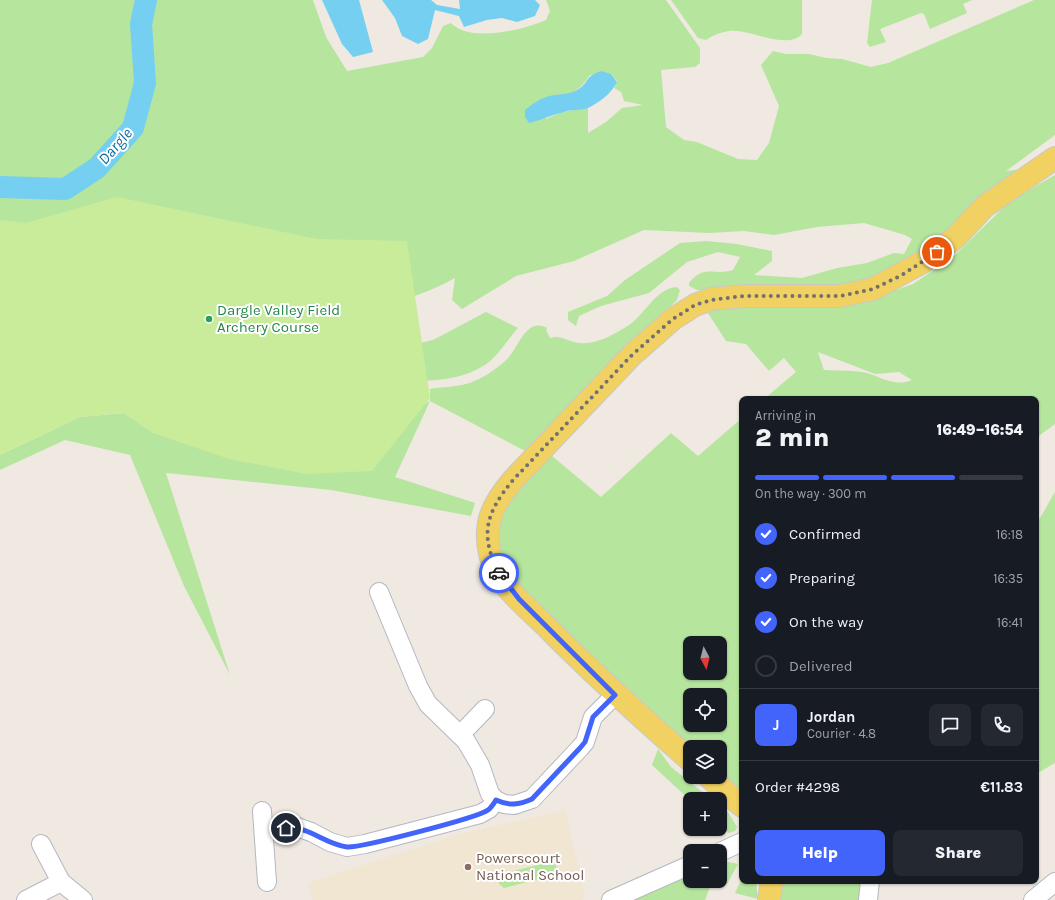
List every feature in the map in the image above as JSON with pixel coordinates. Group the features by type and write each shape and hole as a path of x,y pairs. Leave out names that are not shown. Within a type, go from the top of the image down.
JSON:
{"main road":[{"path":"683,754 615,695 524,604 501,578 490,556 487,535 490,514 499,497 513,480 632,355 673,319 695,305 711,300 744,296 840,296 873,289 923,262 955,238 985,206 1055,158"},
{"path":"717,784 739,803"},
{"path":"769,900 772,884"}],"street":[{"path":"380,592 424,698 428,704 460,735 474,752 490,794 496,800 514,805 532,799 585,742 593,717 615,695"},
{"path":"460,735 485,709"},
{"path":"264,831 297,827 311,832 330,842 347,847 433,828 480,814 489,809 496,800"},
{"path":"262,811 267,882"},
{"path":"727,849 739,843"},
{"path":"41,844 60,882 83,900"},
{"path":"611,900 683,868"},
{"path":"26,900 60,882"},
{"path":"1033,900 1055,882"},
{"path":"868,900 870,884"}],"shaded area":[{"name":"Powerscourt National School","path":"565,810 586,898 580,900 313,900 308,883 456,835"}],"green space":[{"path":"0,0 313,0 326,37 347,71 423,57 432,48 443,26 451,23 459,29 483,33 511,31 536,24 546,20 550,11 546,0 666,0 700,48 700,63 695,67 661,70 666,127 684,140 697,142 738,159 757,160 769,143 779,106 761,65 773,51 786,54 809,54 826,58 842,59 871,67 888,63 1034,0 1055,0 1055,135 1006,171 1029,168 937,245 849,291 697,290 689,286 689,283 694,277 705,272 727,272 733,270 740,257 718,252 687,262 649,293 601,306 579,316 576,326 568,320 568,312 607,296 625,280 680,243 706,241 737,244 772,251 772,261 754,275 802,278 837,268 867,263 894,253 904,254 912,239 905,235 864,223 817,227 774,235 744,231 709,233 644,230 574,261 516,276 462,309 452,300 455,278 447,283 386,307 0,446","holes":["611,74 617,81 614,88 621,92 624,101 643,105 622,108 606,122 588,133 588,108 562,112 546,119 547,97 567,94 577,90 590,75"]},
{"path":"671,0 802,0 802,34 795,39 778,40 737,31 729,31 717,34 706,40 698,38"},
{"path":"872,0 972,0 963,4 967,13 930,29 924,14 921,13 880,29 886,42 870,47 867,43"},
{"path":"1055,175 1055,424 1039,436 1039,396 768,396 796,372 784,358 769,371 746,344 726,341 706,310 728,308 778,308 862,302 913,284 954,256 1010,201","holes":["818,352 875,374 899,372 912,380 900,383 862,372 824,370"]},
{"name":"Dargle Valley Field Archery Course","path":"117,197 317,239 407,241 430,398 372,471 306,474 229,459 153,433 123,413 80,417 0,455 0,220 26,223"},
{"path":"677,287 680,290 677,300 527,452 430,401 430,389 466,384 483,377 494,370 508,358 528,330 534,326 547,328 546,330 550,338 560,337 581,343 594,342 614,334 626,327 662,292"},
{"path":"486,312 518,328 489,362 472,372 446,379 419,381 377,379 365,356 433,340"},
{"path":"430,401 395,477 475,503 471,516 331,490 166,473 230,675 184,586 130,455 65,440 0,470 0,455 80,417 124,413 388,423"},
{"path":"739,421 739,790 727,782 727,740 683,741 588,657 504,570 495,532 503,503 551,455 601,497 671,433 698,456"},
{"path":"1055,492 1055,763 1039,772 1039,520"},
{"path":"658,749 671,767 683,777 683,784 692,784 702,792 683,792 683,794 652,765"},
{"path":"727,811 737,827 735,831 729,833 727,831"},
{"path":"550,862 556,865 557,871 554,875 504,888 499,884 498,877 505,873"},
{"path":"727,862 738,864 727,884"},
{"path":"683,877 683,888 710,888 705,900 633,900"},
{"path":"739,884 756,884 758,899 735,893"},
{"path":"778,884 862,884 861,900 775,900"}],"water":[{"path":"322,0 359,0 373,52 353,57 342,44"},
{"path":"382,0 431,0 437,5 460,9 459,0 535,0 540,5 535,16 517,22 502,18 487,20 464,27 459,16 435,10 428,39 418,44 402,36 395,18"},
{"path":"601,71 611,74 617,82 608,94 597,103 585,109 567,111 529,123 525,117 525,110 532,104 546,97 576,91 583,86 592,75"}],"waterway":[{"name":"Dargle","path":"0,187 65,189 97,168 133,128 145,83 141,24 146,0"}],"way so far":[{"path":"499,573 490,556 487,535 490,514 499,497 513,480 588,403 632,355 673,319 695,305 711,300 744,296 840,296 873,289 902,275 937,252"}],"place":[{"name":"Dargle Valley Field Archery Course","path":"209,319"},
{"name":"Powerscourt National School","path":"468,867"}],"route":[{"path":"286,828 297,827 311,832 330,842 347,847 440,826 480,814 489,809 496,800 504,804 523,804 532,799 580,748 585,742 589,725 593,717 615,695 519,599 501,578 499,573"}]}
